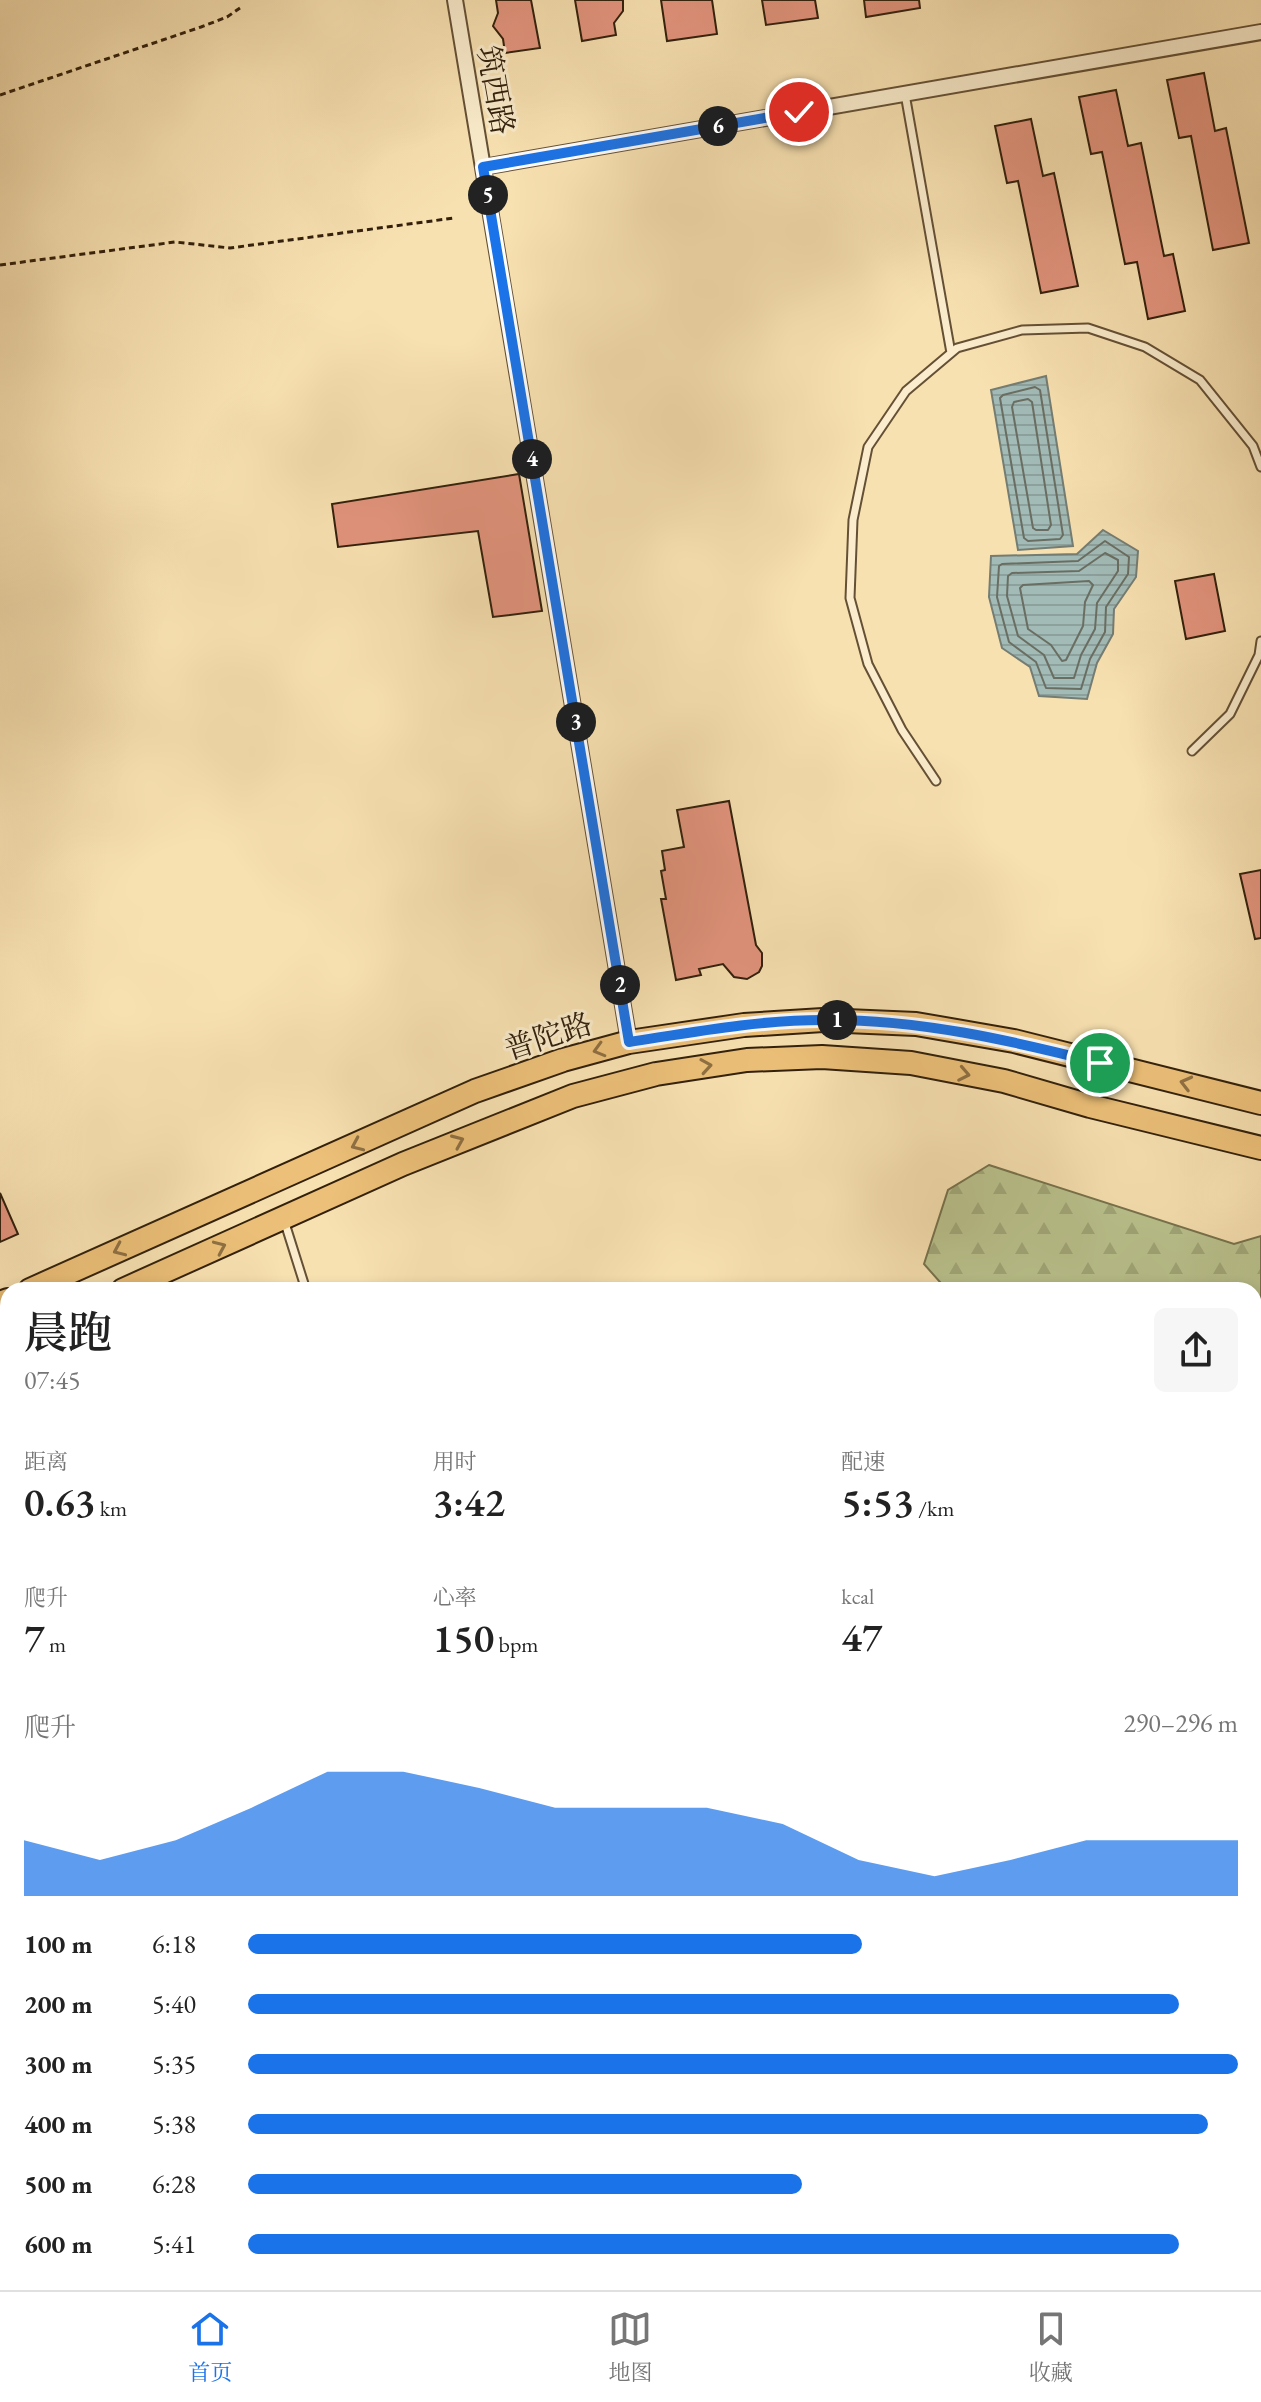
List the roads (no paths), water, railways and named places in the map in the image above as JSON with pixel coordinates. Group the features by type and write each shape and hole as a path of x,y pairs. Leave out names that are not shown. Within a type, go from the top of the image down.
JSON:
{"main road":[{"name":"普陀路","path":"48,1282 475,1091 563,1060 629,1042 744,1025 823,1020 916,1024 1014,1041 1261,1103"},
{"path":"141,1282 461,1140 573,1096 656,1074 747,1060 822,1057 911,1063 1004,1081 1090,1106 1261,1148"}],"street":[{"name":"筑西路","path":"455,0 629,1042"},
{"path":"483,167 1261,32"}],"lane":[{"path":"905,94 951,353"},
{"path":"936,781 902,730 868,664 850,598 853,520 868,447 906,391 957,348 1022,330 1088,328 1145,347 1200,380 1253,446 1261,467"},
{"path":"1192,751 1230,714 1259,655 1261,641"},
{"path":"283,1218 303,1282"}],"water":[{"path":"1046,376 1073,546 1018,550 991,390"},
{"path":"1103,530 1138,551 1136,577 1114,609 1113,634 1097,663 1087,699 1039,696 1030,667 1002,648 989,597 991,556 1077,554"}]}
